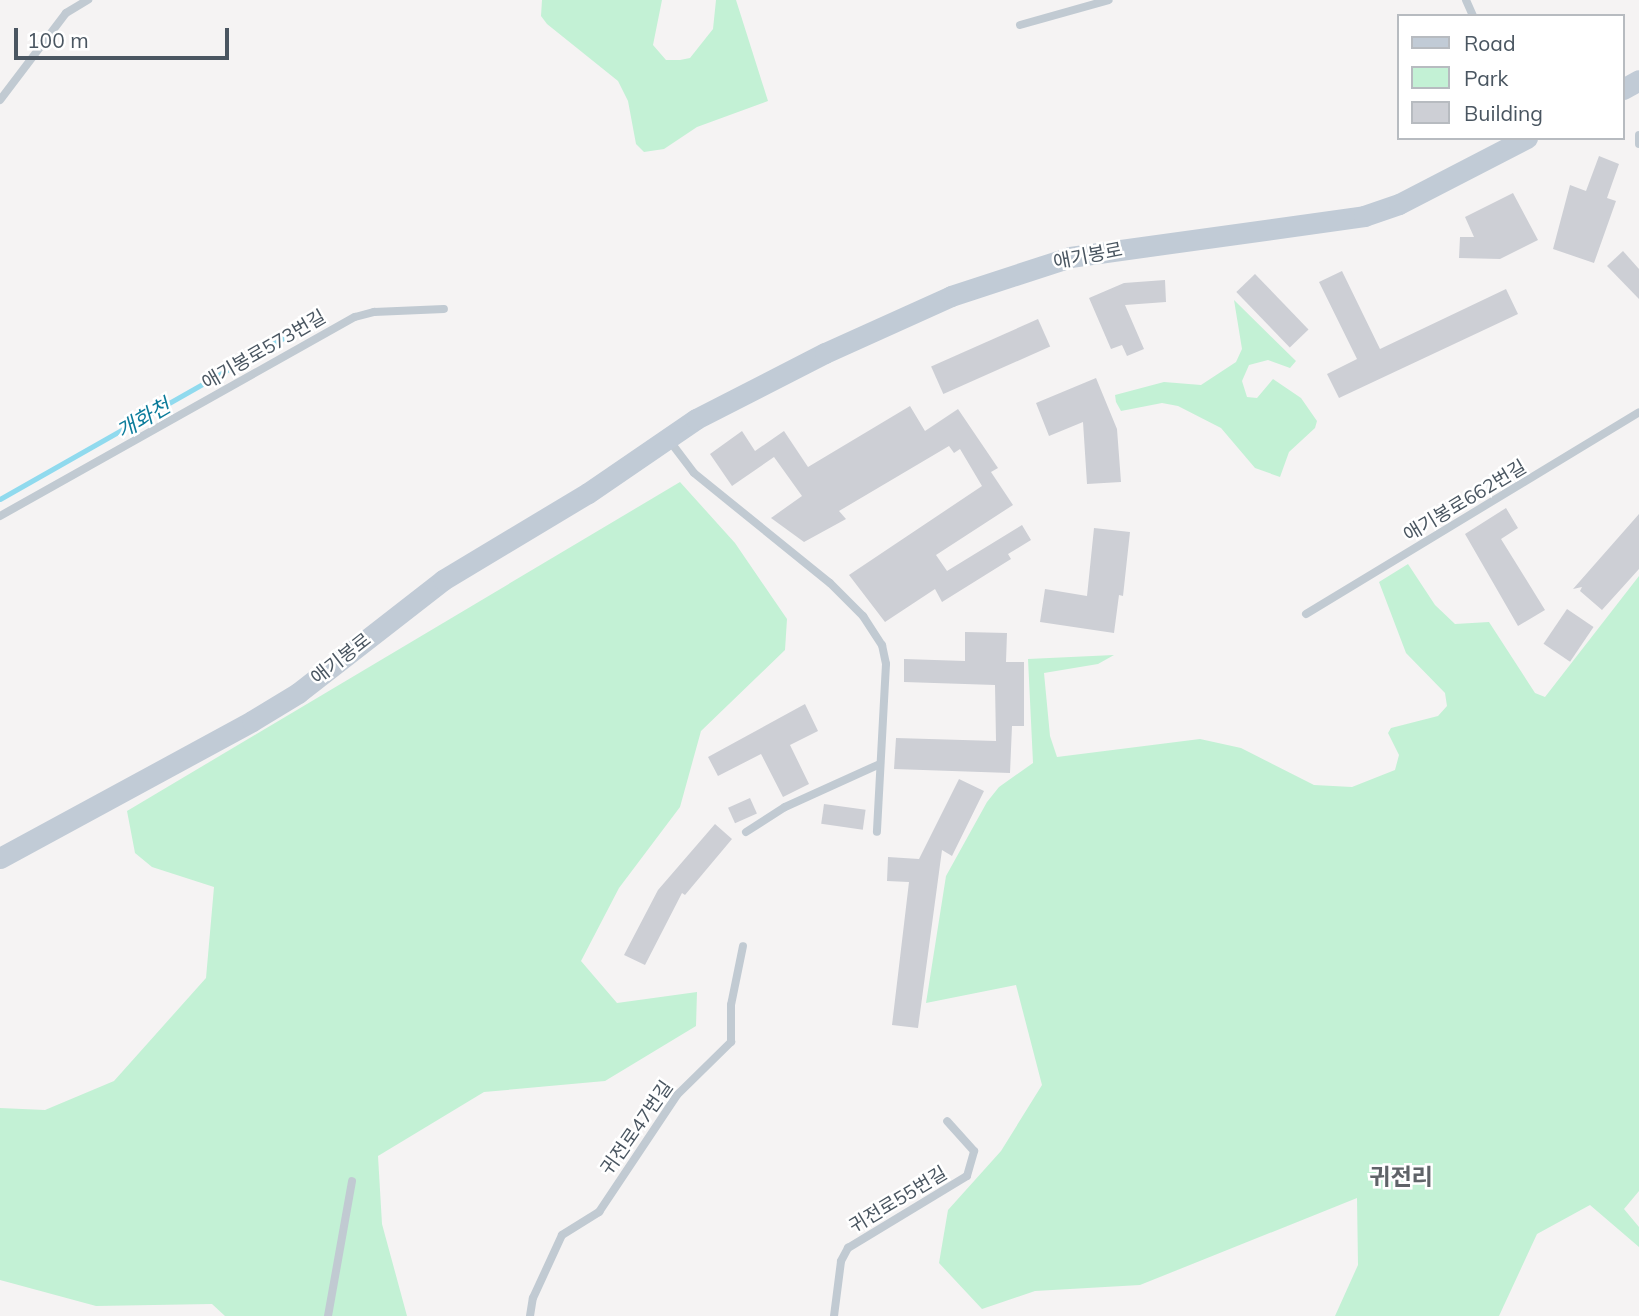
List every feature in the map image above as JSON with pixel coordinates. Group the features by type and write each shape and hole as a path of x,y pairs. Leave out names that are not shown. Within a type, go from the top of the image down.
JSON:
{"main road":[{"name":"애기봉로","path":"0,858 252,721 298,693 443,580 588,493 707,413 825,353 1014,273 1070,257 1364,216 1399,204 1523,140"}],"lane":[{"path":"0,100 66,13 88,0"},
{"path":"1020,25 1109,0"},
{"path":"1639,135 1639,144"},
{"name":"애기봉로573번길","path":"0,516 355,317 388,310 444,309"},
{"name":"애기봉로662번길","path":"1306,614 1639,412"},
{"path":"667,438 694,473 830,583 863,616 882,645 886,664 877,832"},
{"path":"746,831 785,807 880,764"},
{"name":"귀전로47번길","path":"530,1316 533,1298 562,1235 599,1212 677,1095 731,1042 731,1005 743,946"},
{"name":"귀전로55번길","path":"834,1316 841,1261 848,1248 967,1176 974,1151 947,1121"},
{"path":"328,1316 352,1181"}],"green space":[{"path":"542,0 662,0 653,45 666,60 680,60 690,58 713,29 716,0 736,0 768,101 697,127 664,149 644,152 636,144 628,101 618,81 547,24 541,16"},
{"path":"1234,300 1296,361 1290,368 1268,360 1249,365 1242,381 1247,397 1257,398 1273,379 1301,398 1317,421 1315,428 1289,452 1280,477 1255,468 1221,428 1178,406 1162,403 1121,411 1116,402 1115,395 1164,382 1201,385 1236,362 1242,349"},
{"path":"680,482 735,543 787,619 785,650 701,731 680,807 619,888 581,961 617,1003 697,992 696,1026 605,1081 484,1092 378,1156 382,1224 407,1316 225,1316 212,1304 96,1306 0,1280 0,1108 45,1110 114,1081 206,978 214,887 152,867 135,853 127,811"},
{"path":"1408,564 1435,605 1455,624 1489,622 1535,693 1545,697 1639,576 1639,1191 1624,1209 1639,1227 1639,1247 1590,1205 1537,1234 1499,1316 1335,1316 1358,1265 1357,1198 1140,1285 1035,1291 982,1309 939,1263 948,1210 1001,1151 1042,1085 1016,985 926,1003 946,876 987,802 999,787 1033,763 1028,659 1114,655 1098,664 1044,673 1050,736 1057,757 1200,739 1241,748 1314,785 1352,787 1395,770 1399,755 1388,733 1391,728 1438,716 1447,706 1445,693 1406,653 1379,582"}],"building":[{"path":"1599,156 1619,164 1607,198 1616,201 1594,263 1553,249 1570,185 1586,191"},
{"path":"1513,193 1538,240 1500,259 1459,258 1460,237 1474,237 1465,217"},
{"path":"1623,251 1639,269 1639,299 1607,266"},
{"path":"1342,271 1380,349 1506,289 1518,314 1339,398 1327,374 1357,359 1319,282"},
{"path":"1255,274 1308,329 1290,347 1236,292"},
{"path":"1165,280 1166,302 1125,305 1144,349 1127,356 1122,345 1111,349 1089,298 1124,283"},
{"path":"1038,319 1050,346 943,394 931,367"},
{"path":"1096,378 1117,429 1121,482 1087,484 1083,422 1049,436 1036,403"},
{"path":"910,406 925,431 958,409 998,468 991,472 1013,505 936,555 947,571 1022,525 1031,540 1008,554 1011,559 942,602 935,589 885,622 849,575 982,486 960,449 954,453 949,446 839,511 846,519 804,542 771,518 802,496 774,457 732,486 710,454 742,431 755,451 784,431 808,467"},
{"path":"1506,508 1518,528 1501,539 1545,610 1518,626 1465,534"},
{"path":"1639,514 1639,569 1602,610 1580,591 1582,587 1573,589"},
{"path":"1094,528 1130,532 1123,596 1119,595 1114,633 1040,622 1045,589 1087,596"},
{"path":"1567,609 1594,627 1570,662 1544,644"},
{"path":"965,632 1007,633 1006,662 1024,662 1024,726 1012,726 1010,773 894,769 896,738 996,741 995,685 904,682 904,659 965,661"},
{"path":"805,704 818,731 790,745 809,784 783,797 761,754 718,776 708,757"},
{"path":"959,779 984,791 952,856 942,850 918,1028 892,1025 909,882 887,881 888,857 919,859"},
{"path":"750,798 757,814 735,823 728,808"},
{"path":"824,804 866,810 863,830 821,824"},
{"path":"715,824 732,839 685,895 682,893 645,965 624,955 658,890"}],"waterway":[{"name":"개화천","path":"0,499 285,337"}],"district":[{"name":"귀전리","path":"1401,1177"}]}
